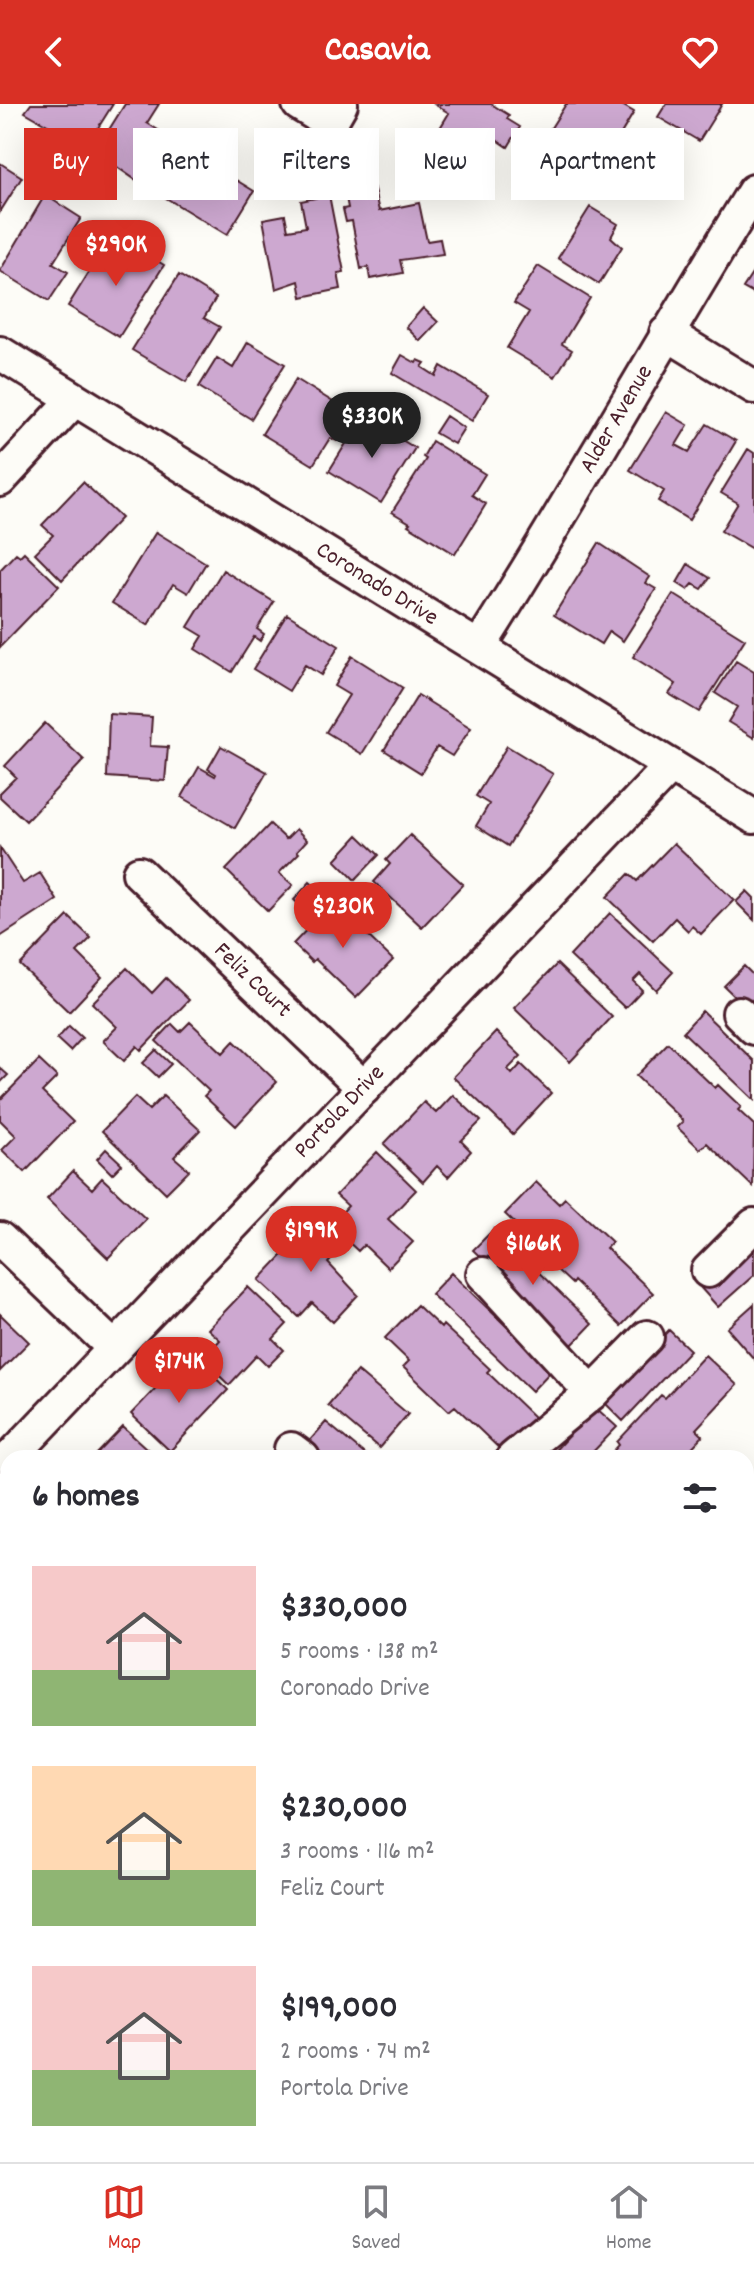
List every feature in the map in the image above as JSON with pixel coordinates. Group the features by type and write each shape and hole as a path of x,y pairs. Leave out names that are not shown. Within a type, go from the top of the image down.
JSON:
{"street":[{"path":"299,104 335,113"},
{"name":"Alder Avenue","path":"479,647 548,539 666,333 754,191"},
{"path":"666,333 754,387"},
{"name":"Coronado Drive","path":"0,353 754,817"},
{"path":"0,480 74,400"},
{"name":"Portola Drive","path":"18,1450 671,766"},
{"name":"Feliz Court","path":"139,873 364,1088"},
{"path":"708,1271 754,1225"},
{"path":"0,1239 114,1348"},
{"path":"483,1274 592,1393"},
{"path":"523,1450 592,1393 647,1337"}],"building":[{"path":"31,104 113,104 98,128 53,128 25,112"},
{"path":"125,104 159,104 147,123 155,128 133,128 133,178 117,167 117,128 110,128"},
{"path":"434,104 491,104 509,115 507,119 520,127 511,128 508,147 495,140 495,128 440,128 449,113"},
{"path":"566,104 620,104 634,112 624,128 551,128"},
{"path":"666,104 722,104 699,141 684,132 684,128 677,128 658,117"},
{"path":"0,163 22,177 0,212"},
{"path":"238,181 254,191 227,235 169,200 238,200"},
{"path":"42,200 53,200 81,218 53,263 68,272 49,301 0,271"},
{"path":"330,200 344,272 338,273 341,289 302,297 299,281 276,289 263,219 285,215 288,230 306,227 301,201"},
{"path":"346,200 376,200 379,211 419,203 427,241 440,239 443,254 400,260 403,273 370,279 368,267 361,269 352,221 346,222 343,209 348,208"},
{"path":"590,207 618,224 611,237 622,247 599,284 558,258"},
{"path":"125,241 164,265 119,337 68,306 101,253 113,260"},
{"path":"538,266 590,298 562,344 572,350 555,377 507,348 529,312 514,303"},
{"path":"754,271 754,294 743,288"},
{"path":"179,275 216,298 204,318 220,327 186,382 132,350"},
{"path":"423,308 438,322 420,341 406,327"},
{"path":"248,342 285,364 251,419 199,387 217,358 233,368"},
{"path":"402,355 416,363 418,360 425,363 422,367 436,376 441,366 488,394 472,421 392,373"},
{"path":"296,379 354,415 337,441 330,438 313,465 262,434"},
{"path":"666,412 688,425 676,445 689,452 707,424 736,441 689,520 658,501 664,491 630,470"},
{"path":"363,416 415,448 381,503 329,471"},
{"path":"446,416 464,428 454,444 435,433"},
{"path":"432,441 485,474 472,495 486,504 455,554 392,512 426,459 423,457"},
{"path":"748,449 754,453 754,550 721,531 738,503 721,493"},
{"path":"83,482 121,518 62,580 35,553 53,535 42,525"},
{"path":"156,532 206,563 188,593 173,584 148,625 112,603"},
{"path":"599,543 650,577 646,583 656,589 623,641 609,631 601,644 554,615"},
{"path":"24,552 59,586 0,647 0,570 16,553 20,556"},
{"path":"688,564 710,578 702,589 693,584 688,590 677,583"},
{"path":"223,570 274,602 257,629 264,634 260,641 254,637 232,672 195,649 203,636 188,627"},
{"path":"673,594 745,639 699,712 669,694 676,684 633,657"},
{"path":"287,614 339,646 321,675 305,665 289,691 253,669"},
{"path":"352,656 403,688 362,754 326,732 349,695 334,686"},
{"path":"736,661 754,672 754,738 728,722 737,707 715,693"},
{"path":"418,695 471,728 452,756 437,747 421,773 384,750"},
{"path":"109,714 152,717 150,746 168,747 165,781 107,777"},
{"path":"45,723 84,760 26,821 0,797 0,793 16,777 5,766"},
{"path":"221,746 267,772 235,828 182,797 199,767 215,776 208,769"},
{"path":"507,746 553,774 508,846 476,826 489,804 476,796"},
{"path":"270,824 286,839 296,829 307,840 279,873 293,885 268,911 226,870"},
{"path":"358,835 379,855 355,880 335,860"},
{"path":"410,835 463,884 422,927 374,882 390,864 386,860"},
{"path":"674,843 734,900 701,934 692,926 688,931 675,918 653,941 607,897 629,874 637,881"},
{"path":"0,848 23,883 40,873 57,900 0,937"},
{"path":"310,882 331,901 314,919 294,900"},
{"path":"747,891 754,898 754,920 736,902"},
{"path":"333,902 393,960 356,998 315,959 312,962 293,944"},
{"path":"610,913 673,972 656,990 640,974 633,981 642,990 625,1008 570,956"},
{"path":"68,916 91,938 77,952 102,977 69,1012 20,965"},
{"path":"557,964 612,1017 570,1062 514,1008"},
{"path":"744,966 754,976 754,1015 724,986"},
{"path":"127,968 152,993 166,978 189,1000 141,1050 137,1046 124,1061 103,1041 117,1027 92,1003"},
{"path":"702,1011 754,1061 754,1100 683,1032"},
{"path":"190,1022 223,1053 234,1041 277,1082 236,1126 204,1096 209,1091 156,1041 172,1024 180,1032"},
{"path":"69,1026 82,1038 70,1051 57,1039"},
{"path":"496,1032 521,1056 508,1069 512,1074 521,1064 551,1093 513,1134 453,1077"},
{"path":"668,1043 715,1088 718,1085 754,1125 753,1187 707,1143 700,1149 677,1127 683,1121 636,1076"},
{"path":"156,1050 171,1064 158,1077 143,1063"},
{"path":"39,1060 57,1077 42,1092 73,1122 25,1172 2,1150 16,1136 0,1120 0,1100"},
{"path":"0,1068 8,1075 0,1083"},
{"path":"453,1095 481,1121 461,1141 471,1151 448,1177 437,1166 423,1182 384,1144 424,1102 436,1113"},
{"path":"163,1096 200,1130 174,1157 189,1170 166,1193 102,1131 135,1097 149,1110"},
{"path":"106,1149 122,1164 112,1174 97,1159"},
{"path":"377,1152 416,1190 388,1219 413,1242 388,1268 364,1245 358,1251 330,1225 348,1206 336,1195"},
{"path":"73,1171 92,1189 102,1178 146,1219 108,1258 47,1199"},
{"path":"536,1182 559,1204 565,1198 612,1242 606,1248 653,1293 621,1326 525,1240 528,1236 505,1214"},
{"path":"318,1218 346,1244 328,1263 358,1295 333,1322 312,1303 299,1317 259,1280"},
{"path":"494,1229 592,1324 572,1345 473,1250"},
{"path":"754,1237 754,1275 718,1307 699,1286"},
{"path":"451,1273 552,1370 532,1391 431,1294"},
{"path":"248,1287 287,1324 273,1339 284,1350 268,1366 257,1355 229,1385 202,1359 220,1340 208,1329"},
{"path":"754,1304 754,1359 727,1328"},
{"path":"417,1305 490,1369 487,1372 534,1417 501,1450 455,1406 449,1411 403,1367 409,1361 385,1338"},
{"path":"0,1314 29,1342 0,1371"},
{"path":"669,1330 690,1350 623,1421 602,1400"},
{"path":"705,1355 737,1385 696,1429 703,1436 690,1450 614,1450 619,1445 617,1442 661,1395 665,1398"},
{"path":"201,1364 228,1390 169,1450 131,1414 172,1371 183,1382"},
{"path":"357,1371 408,1414 379,1448 328,1405"},
{"path":"595,1407 617,1427 595,1450 555,1450"},
{"path":"326,1422 360,1450 312,1450 306,1445"},
{"path":"123,1427 148,1450 101,1450"}]}
